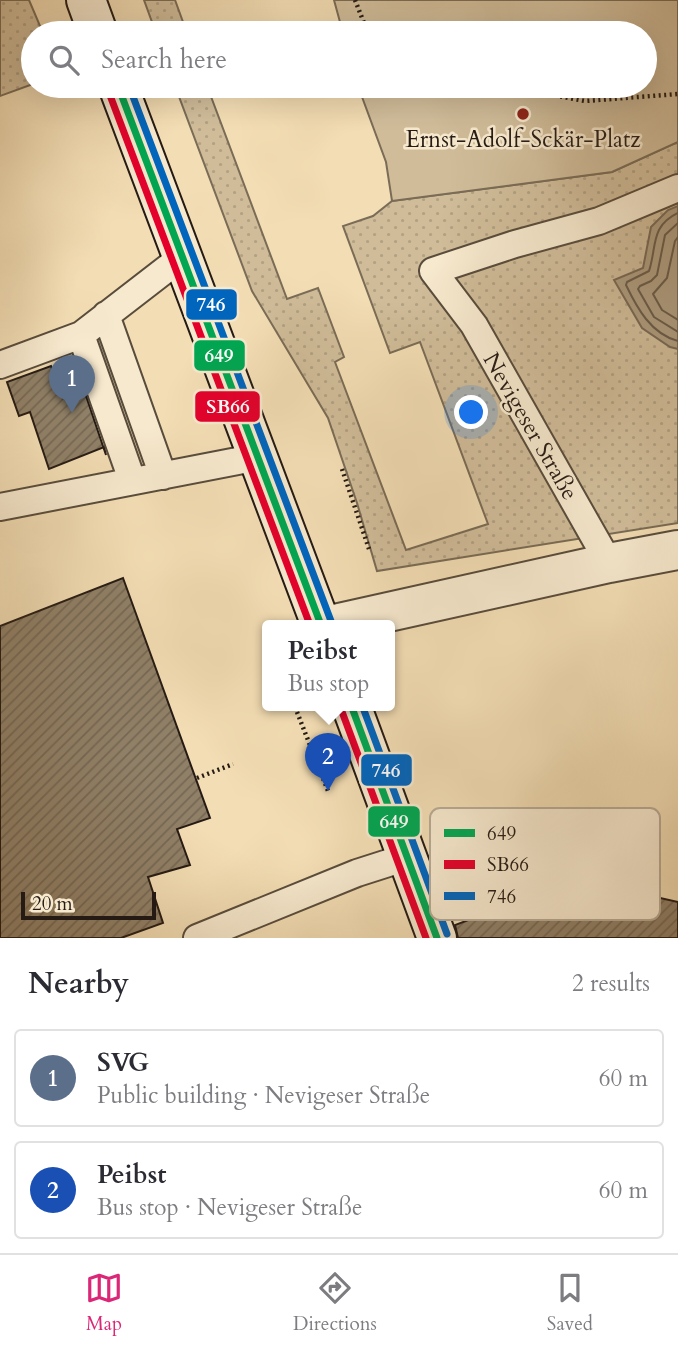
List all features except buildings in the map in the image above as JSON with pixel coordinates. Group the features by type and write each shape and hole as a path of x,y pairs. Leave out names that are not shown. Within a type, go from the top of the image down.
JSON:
{"main road":[{"path":"86,0 94,21"},
{"path":"122,98 319,620"},
{"path":"353,620 678,550"},
{"path":"353,711 430,919"},
{"path":"430,920 437,938"}],"lane":[{"name":"Nevigeser Straße","path":"609,564 474,325 433,271 515,244 599,221 678,188"},
{"path":"0,365 81,335 182,257"},
{"path":"106,314 163,476"},
{"path":"81,335 132,480"},
{"path":"0,506 258,457"},
{"path":"197,938 357,873 407,857"}],"path":[{"path":"355,0 363,21"},
{"path":"657,96 678,94"},
{"path":"568,98 585,101 625,98"},
{"path":"342,469 369,549"},
{"path":"297,712 328,791"},
{"path":"197,778 233,764"}],"shaded area":[{"path":"0,0 29,0 38,21 21,21 21,88 0,96"},
{"path":"144,0 175,0 183,21 152,21"},
{"name":"Ernst-Adolf-Sckär-Platz","path":"334,0 678,0 678,142 612,172 392,201 386,162 362,98 657,98 657,21 340,21"},
{"path":"180,98 212,98 287,299 318,288 344,357 335,362 406,550 488,524 420,342 390,353 343,226 373,216 392,201 612,172 678,142 678,523 377,571 328,418 252,291"}],"water":[{"path":"678,206 678,349 670,347 642,328 614,280 643,268 651,227 668,210"}],"transit line":[{"name":"SB66","path":"111,98 308,620"},
{"name":"649","path":"123,98 319,620"},
{"name":"746","path":"134,98 331,620"},
{"name":"SB66","path":"342,711 426,938"},
{"name":"649","path":"353,711 430,919"},
{"name":"746","path":"364,711 430,888"},
{"name":"649","path":"430,920 437,938"},
{"name":"746","path":"442,920 447,934"}],"place":[{"name":"Ernst-Adolf-Sckär-Platz","path":"523,114"},
{"name":"SVG","path":"72,413"},
{"name":"Peibst","path":"328,791"}]}
